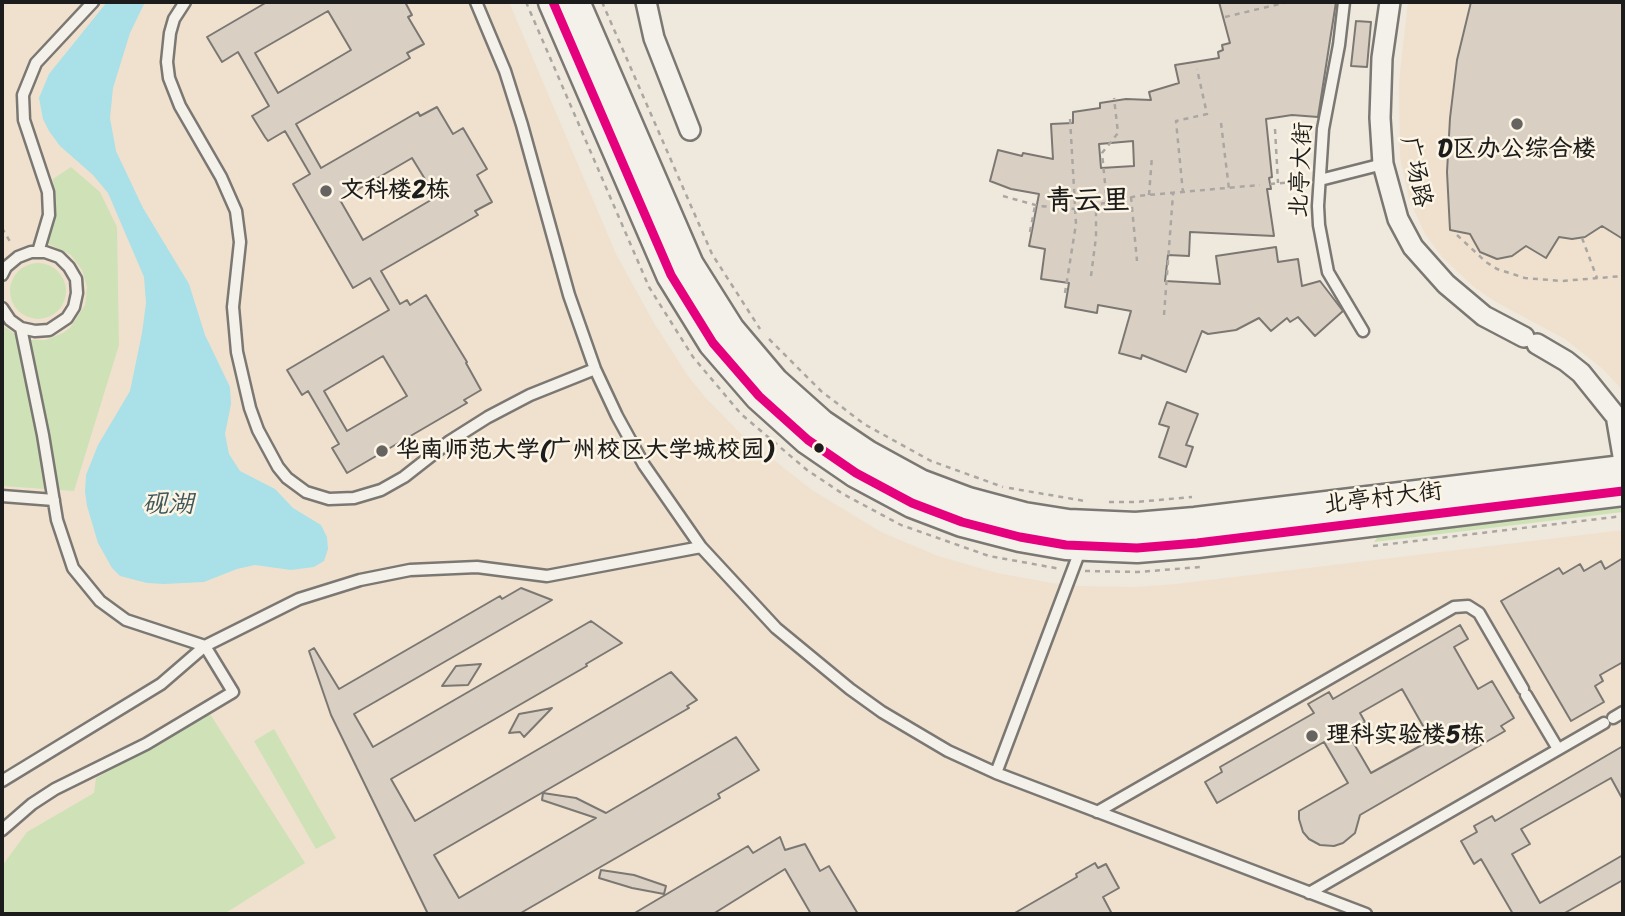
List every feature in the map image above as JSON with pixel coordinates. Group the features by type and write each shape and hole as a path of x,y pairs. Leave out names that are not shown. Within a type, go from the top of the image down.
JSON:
{"main road":[{"name":"北亭村大街","path":"552,2 671,275 713,343 759,396 821,450 856,473 912,503 996,532 1082,546 1163,547 1623,491"},
{"name":"北亭村大街","path":"575,2 690,265 730,330 774,382 821,424 867,455 920,484 968,502 1024,517 1068,524 1136,527 1623,470"}],"street":[{"path":"646,2 654,38 690,130"},
{"name":"广场路","path":"1390,2 1380,88 1383,164 1398,219 1422,258 1446,284 1478,311 1491,321 1566,361 1581,373 1615,418 1623,456"}],"lane":[{"path":"38,252 49,215 48,192 26,127 23,95 36,63 93,2"},
{"path":"185,2 174,19 170,33 167,62 169,78 176,98 221,177 236,211 240,242 233,307 237,352 258,430 287,478 306,492 330,499 354,498 380,491 499,411 530,395 596,369"},
{"path":"475,2 508,82 542,191 569,295 596,369 617,416 644,466 701,547 776,628 850,689 882,712 939,746 996,773 1366,914"},
{"name":"北亭大街","path":"1344,2 1324,129 1319,225 1332,281 1363,331"},
{"path":"1320,180 1383,164"},
{"path":"2,274 18,257 38,252 59,257 76,279 77,300 67,318 56,327 42,331 21,328 10,320 2,309"},
{"path":"2,830 32,804 55,789 146,744 233,692 205,646 126,620 100,601 80,579 68,558 57,520 21,328"},
{"path":"2,496 54,500"},
{"path":"996,773 1082,546"},
{"path":"2,781 161,684 205,646 299,599 410,569 458,567 547,576 701,547"},
{"path":"1097,812 1454,607 1468,606 1479,613 1558,749"},
{"path":"1309,893 1623,712"}],"path":[{"path":"602,2 712,254 750,316 792,364 848,413 897,444 931,461 1007,488 1097,502"},
{"path":"1225,17 1288,2"},
{"path":"1183,193 1176,121 1207,114 1198,69"},
{"path":"1107,203 1102,158 1104,149 1118,133 1114,98"},
{"path":"1065,293 1076,209 1070,118"},
{"path":"1221,123 1229,189"},
{"path":"1275,129 1278,183"},
{"path":"1149,195 1152,156"},
{"path":"1270,184 1320,180"},
{"path":"1003,196 1035,205 1076,209 1131,197 1260,185"},
{"path":"1164,315 1172,194"},
{"path":"1131,197 1137,261"},
{"path":"1030,232 1035,205"},
{"path":"1091,276 1097,225 1096,206"},
{"path":"2,228 18,257"},
{"path":"1457,235 1486,262 1510,274 1542,280 1623,276"},
{"path":"1582,238 1597,279"},
{"path":"1107,502 1192,497"},
{"path":"1373,546 1623,516"}],"shaded area":[{"name":"华南师范大学(广州校区大学城校园)","path":"2,2 509,2 616,254 654,323 688,376 742,435 812,490 881,532 938,556 997,573 1052,583 1136,587 1623,530 1623,914 2,914"},
{"path":"1408,2 1623,2 1623,391 1603,369 1565,339 1496,302 1474,287 1443,258 1425,234 1409,199 1400,157 1399,81"}],"green space":[{"path":"71,167 100,192 117,227 119,345 74,491 2,486 2,325 19,337 46,340 70,328 85,305 87,287 82,270 71,255 47,243 55,199 53,179"},
{"path":"38,263 49,265 58,271 64,280 64,302 58,311 49,317 38,319 27,317 18,311 12,302 10,291 12,280 18,271 27,265"},
{"path":"1623,500 1623,512 1374,542 1383,529"},
{"path":"210,714 305,863 224,914 2,914 2,866 27,832 94,793 96,778"},
{"path":"274,729 336,838 316,849 254,741"}],"water":[{"name":"砚湖","path":"107,2 145,2 130,33 113,88 110,118 116,151 143,208 189,284 205,335 230,387 231,404 225,434 229,454 240,471 275,489 293,508 321,525 327,537 328,549 324,561 314,567 291,570 255,565 204,582 147,583 120,576 112,568 98,543 87,506 86,475 98,445 130,391 146,303 144,277 108,193 93,175 60,146 49,131 43,119 39,98 49,74"}],"building":[{"path":"267,2 405,2 412,15 408,17 424,44 407,53 410,58 296,124 321,168 418,112 420,116 437,107 453,134 463,128 487,169 477,175 492,202 475,211 478,215 381,271 400,304 407,300 410,305 426,295 481,390 464,400 467,403 347,473 332,448 339,444 308,391 302,395 287,370 389,310 370,278 353,288 293,184 310,174 285,131 268,141 252,116 269,106 238,52 222,62 207,37","holes":["328,11 351,50 278,93 255,53","412,158 436,197 363,240 340,200","383,356 407,396 347,431 324,391"]},
{"path":"1219,2 1336,2 1318,117 1292,115 1266,119 1272,177 1269,178 1271,189 1267,189 1274,236 1190,232 1189,256 1168,255 1165,281 1220,284 1216,256 1276,247 1278,262 1298,259 1302,286 1320,281 1343,311 1315,336 1298,317 1290,322 1287,318 1271,331 1259,318 1236,330 1208,334 1202,331 1186,372 1142,355 1141,359 1119,353 1131,311 1098,305 1097,313 1065,307 1069,283 1041,279 1045,249 1029,246 1039,194 1011,189 990,181 998,150 1053,159 1051,124 1073,123 1073,112 1100,108 1100,103 1126,99 1151,100 1149,92 1179,83 1175,65 1219,58 1218,52 1223,50 1222,45 1230,43","holes":["1133,141 1134,166 1101,168 1099,144"]},
{"name":"D区办公综合楼","path":"1471,2 1623,2 1623,239 1602,226 1585,237 1559,237 1546,258 1526,246 1512,256 1497,259 1480,252 1470,234 1450,230 1447,172 1450,118 1457,60"},
{"path":"1356,21 1371,22 1367,67 1351,66"},
{"path":"1167,402 1198,414 1186,445 1193,447 1186,467 1159,457 1169,427 1159,424"},
{"path":"1623,558 1623,662 1600,675 1603,681 1595,686 1604,702 1571,721 1501,601 1559,568 1563,574 1580,564 1584,571 1601,561 1605,569"},
{"path":"521,588 552,600 354,714 373,747 591,621 622,643 391,779 415,821 671,672 697,700 687,706 689,708 434,855 459,898 596,818 542,800 543,793 576,798 606,813 736,737 759,770 718,794 720,798 519,914 428,914 331,715 309,651 314,648 339,689 500,596 502,599"},
{"name":"理科实验楼5栋","path":"1460,625 1468,639 1454,647 1478,689 1492,681 1514,718 1501,726 1505,731 1360,815 1355,833 1343,843 1334,846 1320,845 1309,839 1303,832 1299,819 1299,811 1348,783 1324,742 1217,803 1205,782 1222,772 1220,767 1314,713 1308,704 1329,692 1333,699","holes":["1402,689 1431,740 1371,773 1347,732 1365,722 1360,713"]},
{"path":"481,664 468,685 442,686 456,666"},
{"path":"552,708 524,737 520,732 509,733 519,714"},
{"path":"1623,746 1623,800 1611,778 1521,829 1530,844 1512,854 1540,903 1623,855 1623,880 1563,914 1513,914 1481,859 1474,864 1461,841 1477,832 1474,826 1492,816 1495,821"},
{"path":"780,837 785,850 805,844 820,871 829,866 858,914 811,914 785,869 713,914 633,914 748,846 753,853"},
{"path":"1095,863 1098,868 1106,864 1119,888 1103,897 1112,914 1013,914 1077,877 1076,874"},
{"path":"601,870 634,875 666,886 664,894 599,878"}],"transit line":[{"path":"553,2 671,275 713,343 759,396 808,440 856,473 912,503 962,522 1020,537 1066,545 1137,548 1623,491"}],"place":[{"name":"D区办公综合楼","path":"1517,124"},
{"name":"文科楼2栋","path":"326,191"},
{"name":"华南师范大学(广州校区大学城校园)","path":"382,451"},
{"name":"理科实验楼5栋","path":"1312,736"}],"district":[{"name":"青云里","path":"1088,202"}]}
